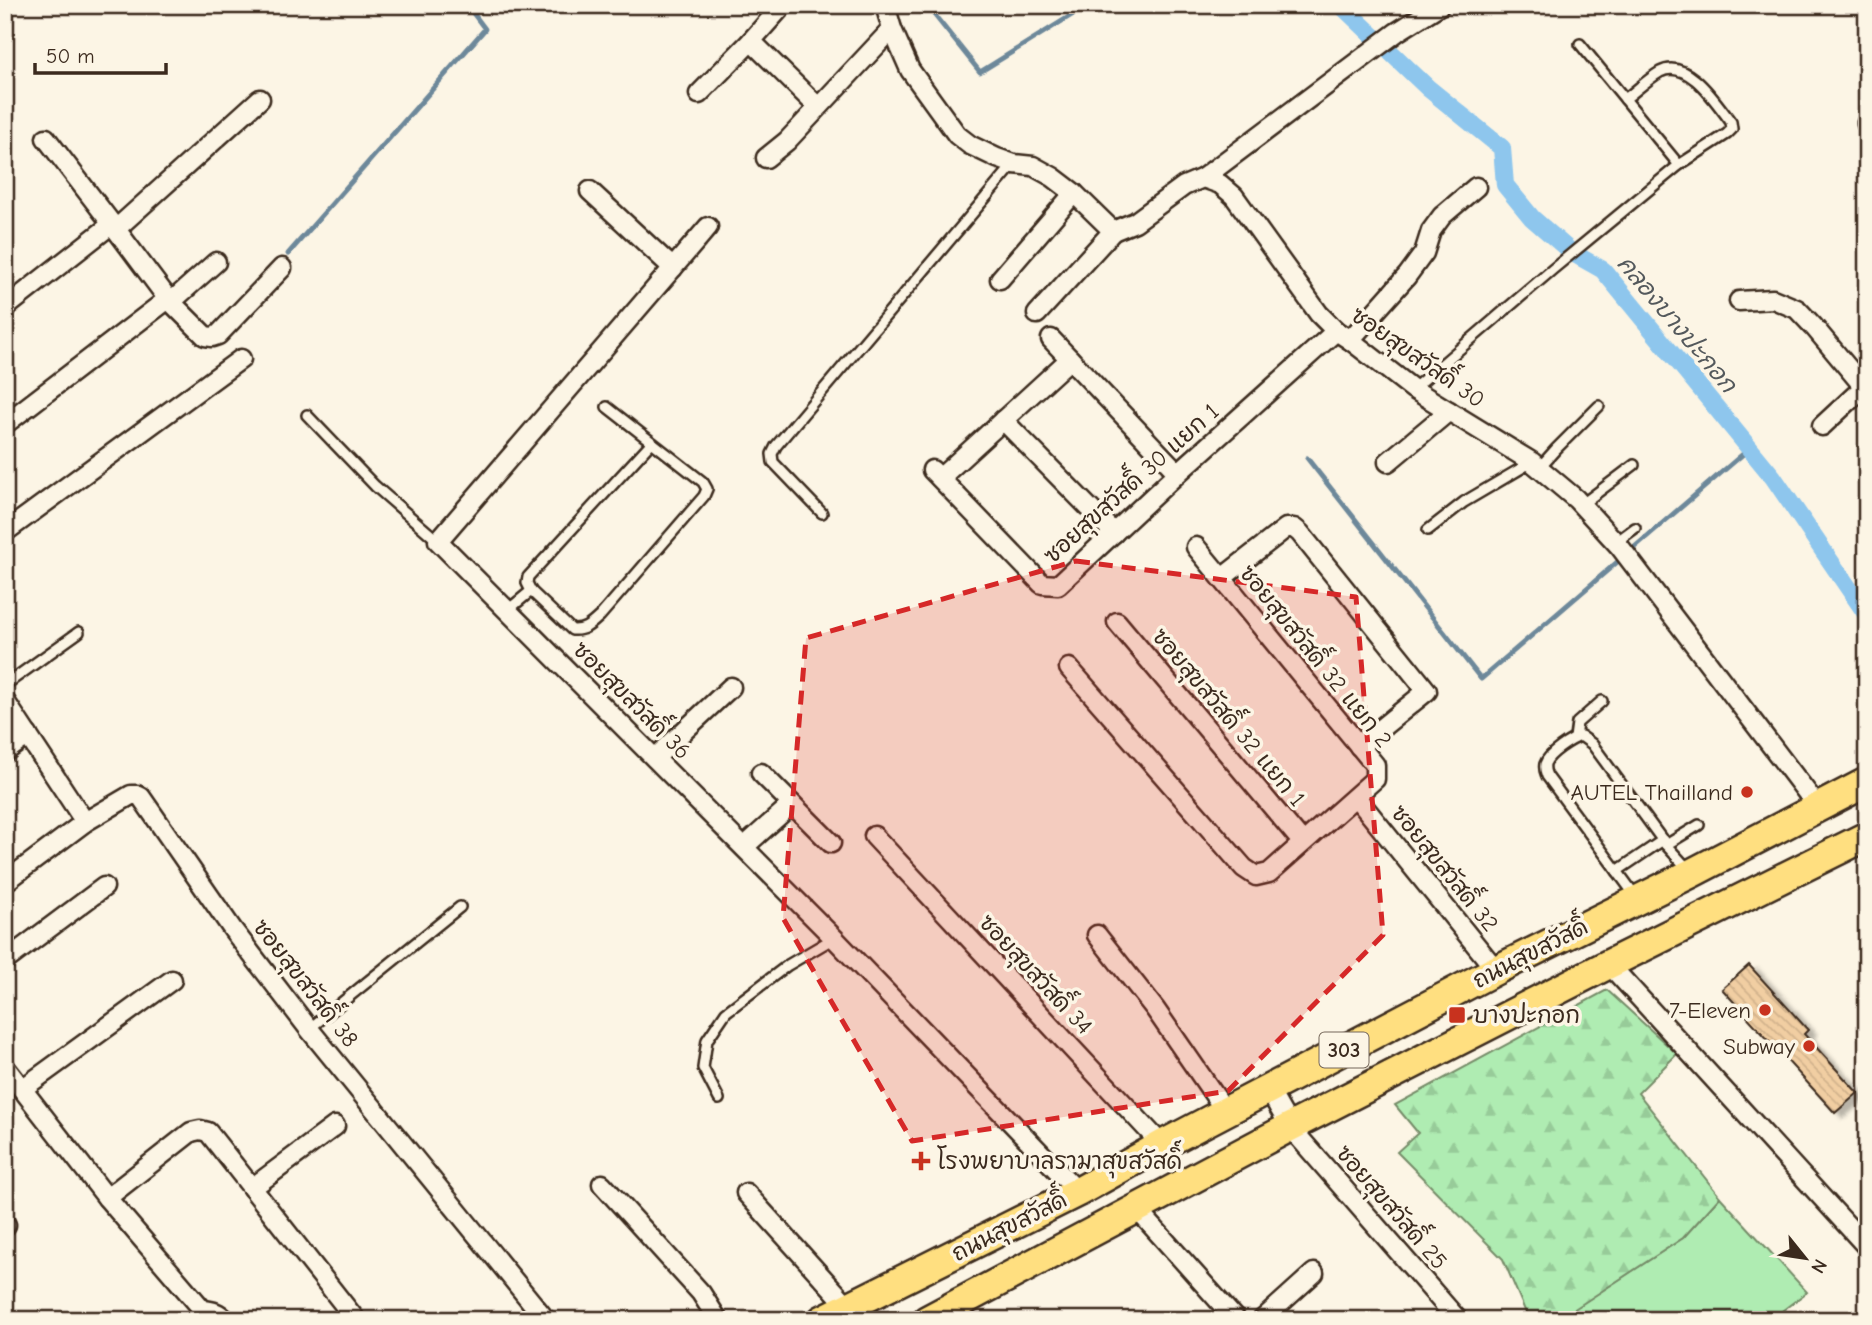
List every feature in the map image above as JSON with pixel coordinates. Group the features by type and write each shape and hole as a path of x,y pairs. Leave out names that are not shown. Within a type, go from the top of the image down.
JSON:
{"main road":[{"name":"ถนนสุขสวัสดิ์","path":"822,1320 1078,1192 1162,1145 1496,970 1867,782"},
{"name":"ถนนสุขสวัสดิ์","path":"927,1320 1290,1127 1867,836"}],"street":[{"path":"699,94 783,5"},
{"path":"885,5 892,29 910,69 957,135 970,145 1014,164 1033,166 1053,177 1074,193 1113,231"},
{"path":"1037,314 1113,231 1135,222 1184,186 1203,178 1397,32 1440,5"},
{"path":"766,158 787,141 892,29"},
{"path":"751,41 818,107"},
{"path":"5,309 114,227 260,99"},
{"path":"46,138 170,301 205,336 218,335 282,268"},
{"name":"ซอยสุขสวัสดิ์ 30","path":"1203,178 1220,184 1234,196 1320,314 1343,335 1413,389 1536,465 1581,505 1622,550 1818,807"},
{"name":"ซอยสุขสวัสดิ์ 30 แยก 1","path":"1003,421 936,474 1042,584 1058,585 1178,473 1343,335 1407,276 1424,253 1431,231 1442,216 1476,187"},
{"path":"590,191 673,268"},
{"path":"1000,279 1074,193"},
{"path":"438,541 708,227"},
{"path":"5,424 170,301 216,262"},
{"path":"1738,301 1773,299 1797,309 1866,386 1822,426"},
{"path":"1051,339 1178,473"},
{"path":"5,532 242,359"},
{"path":"1070,359 1003,421 1114,533"},
{"path":"1388,462 1449,411"},
{"path":"1222,578 1286,528 1294,528 1308,544 1427,691 1359,746"},
{"name":"ซอยสุขสวัสดิ์ 36","path":"438,541 834,938 1078,1192"},
{"name":"ซอยสุขสวัสดิ์ 32 แยก 2","path":"1196,547 1375,765 1376,779 1356,797"},
{"name":"ซอยสุขสวัสดิ์ 32 แยก 1","path":"1118,622 1302,842"},
{"path":"1069,668 1244,868 1256,876 1269,873 1356,797"},
{"path":"655,758 731,687"},
{"path":"5,701 85,822"},
{"path":"5,752 29,735"},
{"path":"761,773 831,843"},
{"name":"ซอยสุขสวัสดิ์ 38","path":"5,882 85,822 131,795 141,796 233,930 309,1029 545,1320"},
{"name":"ซอยสุขสวัสดิ์ 32","path":"1356,797 1496,970"},
{"path":"744,847 792,804"},
{"name":"ซอยสุขสวัสดิ์ 34","path":"874,836 1162,1145"},
{"path":"5,961 104,887"},
{"path":"1097,935 1156,1009 1226,1112"},
{"path":"1607,965 1867,1247"},
{"path":"22,1090 172,980"},
{"path":"5,1067 197,1315 213,1311 225,1320"},
{"name":"ซอยสุขสวัสดิ์ 25","path":"1269,1090 1290,1127 1458,1320"},
{"path":"252,1188 335,1126"},
{"path":"107,1198 191,1132 208,1132 356,1320"},
{"path":"602,1184 701,1293 718,1320"},
{"path":"746,1193 848,1306"},
{"path":"1136,1208 1236,1320"},
{"path":"1262,1320 1314,1272"}],"lane":[{"path":"1580,44 1679,165"},
{"path":"1413,389 1679,165 1732,129 1731,122 1699,83 1680,70 1662,71 1625,99"},
{"path":"822,513 773,462 772,454 776,446 1014,164"},
{"path":"1428,530 1464,502 1536,465 1599,406"},
{"path":"607,407 703,482 707,489 704,496 600,616 585,629 572,630 531,591 527,583 528,577 651,443"},
{"path":"306,415 374,486 438,541"},
{"path":"1581,505 1634,465"},
{"path":"1622,550 1635,528"},
{"path":"508,610 531,591"},
{"path":"5,685 79,632"},
{"path":"1575,738 1577,723 1602,701"},
{"path":"1637,899 1546,776 1546,761 1571,739 1581,736 1592,744 1665,842 1692,873"},
{"path":"1617,871 1699,825"},
{"path":"309,1029 460,907"},
{"path":"719,1099 703,1068 707,1040 726,1012 788,965 834,938"}],"highlighted area":[{"path":"1076,561 1356,597 1383,935 1228,1091 912,1141 783,918 806,638"}],"green space":[{"path":"1607,990 1677,1054 1638,1093 1720,1197 1683,1238 1573,1310 1557,1320 1529,1320 1503,1259 1397,1152 1418,1133 1395,1105"},
{"path":"1720,1197 1807,1292 1770,1320 1558,1319 1683,1238"}],"building":[{"path":"1749,965 1808,1030 1804,1034 1858,1093 1835,1113 1722,989"}],"waterway":[{"path":"288,254 485,29 467,5"},
{"path":"925,5 980,72 1088,5"},
{"name":"คลองบางปะกอก","path":"1341,5 1428,88 1502,148 1505,185 1532,218 1571,252 1603,270 1773,477 1867,615"},
{"path":"1307,458 1481,679 1750,448"}],"place":[{"name":"AUTEL Thailland","path":"1747,792"},
{"name":"7-Eleven","path":"1765,1010"},
{"name":"บางปะกอก","path":"1457,1015"},
{"name":"Subway","path":"1809,1046"},
{"name":"โรงพยาบาลรามาสุขสวัสดิ์","path":"921,1161"}]}
